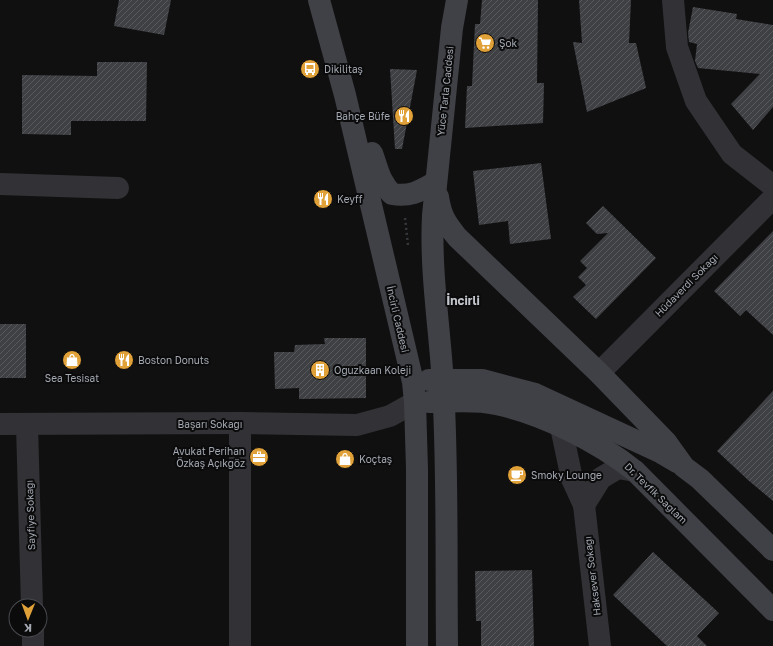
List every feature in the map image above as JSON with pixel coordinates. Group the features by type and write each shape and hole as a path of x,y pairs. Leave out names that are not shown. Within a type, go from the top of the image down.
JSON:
{"main road":[{"name":"İncirli Caddesi","path":"319,0 345,95 414,392 417,469 417,646"},
{"name":"Yüce Tarla Caddesi","path":"436,182 452,28 457,0"},
{"path":"345,95 373,153 380,178 384,186 392,194 404,196 422,190 436,182"},
{"path":"436,182 440,212 446,223 458,237 599,373 666,442 684,467"},
{"path":"436,182 432,240 443,379 446,451 446,646"},
{"path":"414,392 443,379 482,380 503,384 535,394 660,452 684,467 700,479 773,550"},
{"name":"Dr. Tevfik Sağlam","path":"414,392 444,402 481,402 496,404 534,416 561,426 620,459 635,471 773,610"}],"street":[{"path":"673,0 677,48 696,101 732,154 773,186"},
{"path":"0,184 118,188"},
{"name":"Hüdaverdi Sokağı","path":"599,373 773,198"},
{"name":"Başarı Sokağı","path":"0,424 240,423 357,425 390,416 414,392"},
{"path":"240,423 240,646"},
{"name":"Sayfiye Sokağı","path":"27,425 32,598"},
{"name":"Haksever Sokağı","path":"561,426 572,479 584,505 600,646"},
{"path":"584,505 601,478 618,468 635,471"}],"building":[{"path":"119,0 171,0 164,35 114,26"},
{"path":"482,0 538,0 537,83 544,83 543,123 465,128 467,86 472,86 475,24 480,24"},
{"path":"579,0 631,0 629,43 636,43 646,88 587,112 573,42 582,43"},
{"path":"693,7 737,14 736,19 773,25 773,107 753,130 731,104 760,74 698,68 695,61 697,44 689,42 688,33"},
{"path":"97,62 147,62 146,121 71,121 71,135 22,134 22,75 97,76"},
{"path":"390,69 417,70 402,149 395,149"},
{"path":"541,163 551,239 510,244 508,221 479,225 473,171"},
{"path":"603,206 656,258 596,319 573,297 586,285 578,277 587,268 580,261 608,233 597,234 586,223"},
{"path":"773,231 773,335 746,310 740,316 714,291"},
{"path":"0,324 26,324 26,378 0,378"},
{"name":"Oğuzkaan Koleji","path":"324,338 366,338 366,398 299,399 299,388 275,389 274,352 294,352 295,345 325,344"},
{"path":"773,391 773,501 717,451"},
{"path":"653,552 719,613 697,636 707,646 667,646 613,595"},
{"path":"532,570 534,646 481,646 481,621 476,621 475,571"}],"place":[{"name":"Şok","path":"485,43"},
{"name":"Dikilitaş","path":"310,69"},
{"name":"Bahçe Büfe","path":"404,116"},
{"name":"Keyff","path":"323,199"},
{"name":"Sea Tesisat","path":"72,360"},
{"name":"Boston Donuts","path":"124,360"},
{"name":"Oğuzkaan Koleji","path":"320,370"},
{"name":"Avukat Perihan Özkaş Açıkgöz","path":"259,457"},
{"name":"Koçtaş","path":"345,459"},
{"name":"Smoky Lounge","path":"517,475"}],"district":[{"name":"İncirli","path":"463,300"}]}
